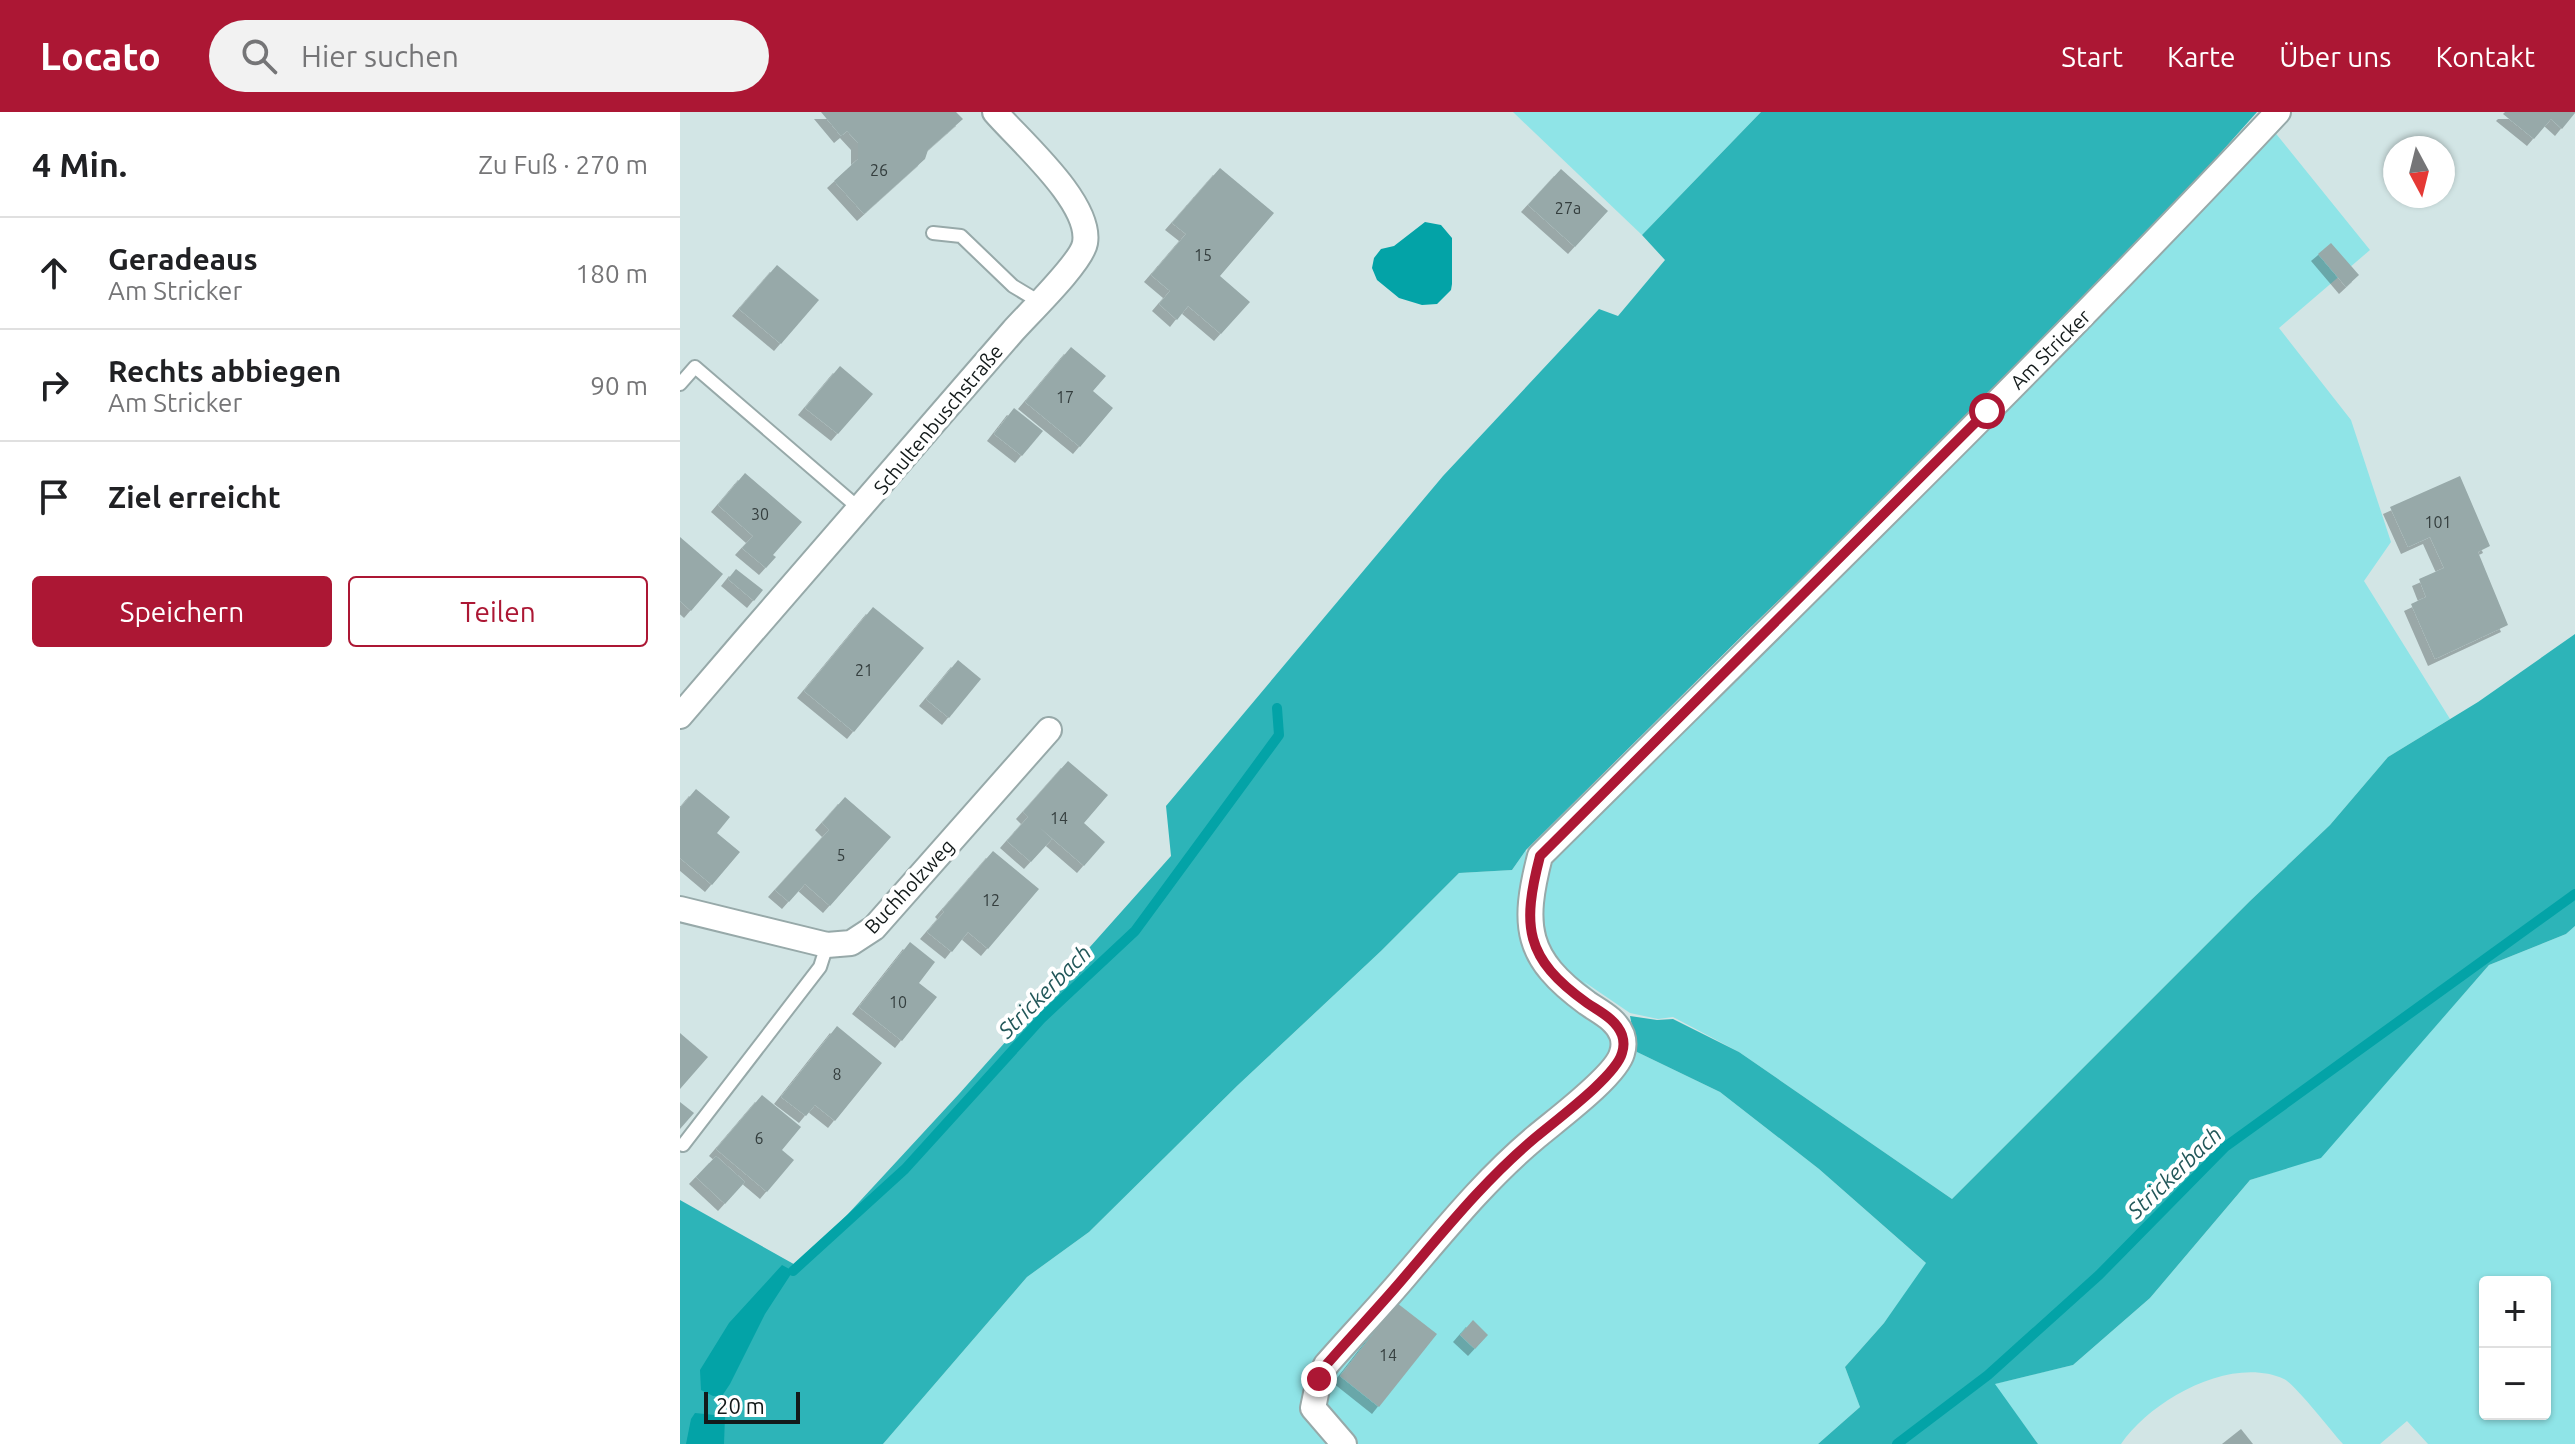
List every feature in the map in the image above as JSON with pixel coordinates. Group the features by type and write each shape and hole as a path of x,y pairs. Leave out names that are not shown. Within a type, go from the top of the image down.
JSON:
{"street":[{"name":"Schultenbuschstraße","path":"680,716 861,510 1038,301 1078,259 1085,244 1085,224 1062,184 995,112"},
{"name":"Am Stricker","path":"1344,1444 1313,1408 1319,1379 1326,1365 1470,1199 1524,1147 1591,1090 1622,1055 1624,1043 1615,1022 1575,994 1539,955 1529,914 1540,856 2162,235 2278,112"},
{"name":"Buchholzweg","path":"680,909 827,945 851,943 874,928 1049,730"}],"lane":[{"path":"933,233 961,236 1013,286 1038,301"},
{"path":"680,384 695,367 861,510"},
{"path":"683,1145 820,967 827,945"}],"shaded area":[{"path":"1513,112 1761,112 1642,235"},
{"path":"1761,112 2257,112 2152,230 1991,396 1752,626 1526,850 1512,870 1459,873 1089,1232 1027,1277 883,1444 680,1444 680,1200 799,1267 959,1094 1171,856 1166,806 1443,476 1599,309 1618,316 1665,260 1642,235"},
{"path":"2273,130 2370,250 2279,328 2351,420 2391,542 2364,581 2450,719 2388,757 2330,825 1952,1199 1739,1052 1673,1017 1658,1019 1630,1013 1583,981 1623,1016 1637,1052 1720,1092 1819,1169 1927,1264 1884,1323 1845,1367 1860,1407 1818,1444 883,1444 1027,1277 1089,1232 1459,873 1512,870 1526,850 1536,907 1547,863"},
{"path":"1425,222 1441,225 1452,238 1452,284 1451,290 1437,304 1422,305 1399,298 1377,280 1372,268 1374,258 1381,249 1394,246"},
{"path":"2575,634 2575,926 2566,934 2489,965 2321,1158 2250,1180 2150,1298 2073,1365 1995,1384 2038,1444 1818,1444 1860,1407 1845,1367 1884,1323 1926,1263 1819,1169 1720,1092 1637,1052 1630,1016 1673,1019 1739,1052 1952,1199 2330,825 2388,757 2478,702"},
{"path":"2575,926 2575,1444 2428,1444 2407,1421 2380,1444 2343,1444 2284,1379 2263,1373 2240,1373 2217,1377 2172,1398 2134,1428 2121,1444 2038,1444 1994,1384 2073,1365 2150,1298 2250,1180 2321,1157 2489,965 2566,934"},
{"path":"782,1265 793,1271 765,1314 730,1384 722,1396 713,1396 701,1390 700,1370 729,1323"},
{"path":"695,1413 725,1416 724,1444 686,1444"}],"building":[{"path":"821,112 956,112 963,119 928,150 925,159 864,214 834,181 858,159 858,143 847,131 841,136"},
{"path":"2575,113 2562,129 2551,119 2534,139 2503,114"},
{"path":"1220,168 1274,213 1220,276 1250,302 1221,334 1188,306 1177,320 1159,304 1170,291 1151,275 1186,234 1172,223"},
{"path":"1561,169 1608,211 1575,247 1528,205"},
{"path":"2331,243 2359,275 2346,287 2318,254"},
{"path":"777,265 819,300 781,344 739,309"},
{"path":"1071,347 1106,376 1093,391 1113,408 1080,447 1025,402"},
{"path":"840,366 873,394 838,434 805,408"},
{"path":"1014,408 1043,431 1022,456 994,434"},
{"path":"745,473 802,522 773,555 776,557 766,568 742,548 753,536 718,505"},
{"path":"2460,476 2490,546 2478,552 2508,625 2435,659 2411,604 2426,597 2419,579 2444,568 2430,537 2408,547 2390,507"},
{"path":"680,537 723,574 691,611 680,601"},
{"path":"736,569 763,590 754,601 728,579"},
{"path":"873,607 924,648 854,732 804,691"},
{"path":"958,660 981,679 949,718 926,699"},
{"path":"1068,761 1108,795 1084,823 1105,842 1084,866 1039,827 1052,839 1031,862 1007,841 1028,817 1023,812"},
{"path":"696,789 730,817 717,833 740,852 712,885 680,858 680,808"},
{"path":"845,797 891,837 830,906 805,884 789,902 775,890 829,830 822,823"},
{"path":"993,851 1039,889 988,949 968,932 952,952 927,932"},
{"path":"910,942 935,962 919,983 937,997 902,1041 859,1007"},
{"path":"837,1026 882,1063 835,1121 815,1105 806,1116 781,1097"},
{"path":"680,1033 708,1057 680,1089"},
{"path":"762,1095 801,1127 782,1150 794,1160 767,1192 716,1149"},
{"path":"680,1102 694,1113 680,1129"},
{"path":"716,1156 745,1182 725,1204 696,1177"},
{"path":"1397,1303 1437,1334 1379,1407 1340,1376"},
{"path":"1473,1320 1488,1335 1475,1349 1460,1335"},
{"path":"2241,1429 2253,1444 2222,1444"}],"waterway":[{"name":"Strickerbach","path":"793,1271 905,1169 1042,1018 1135,931 1279,735 1277,708"},
{"name":"Strickerbach","path":"1897,1444 1988,1375 2099,1275 2225,1147 2575,894"}],"route":[{"path":"1319,1379 1326,1365 1470,1199 1524,1147 1591,1090 1622,1055 1624,1043 1615,1022 1575,994 1539,955 1529,914 1540,856 1987,411"}]}
